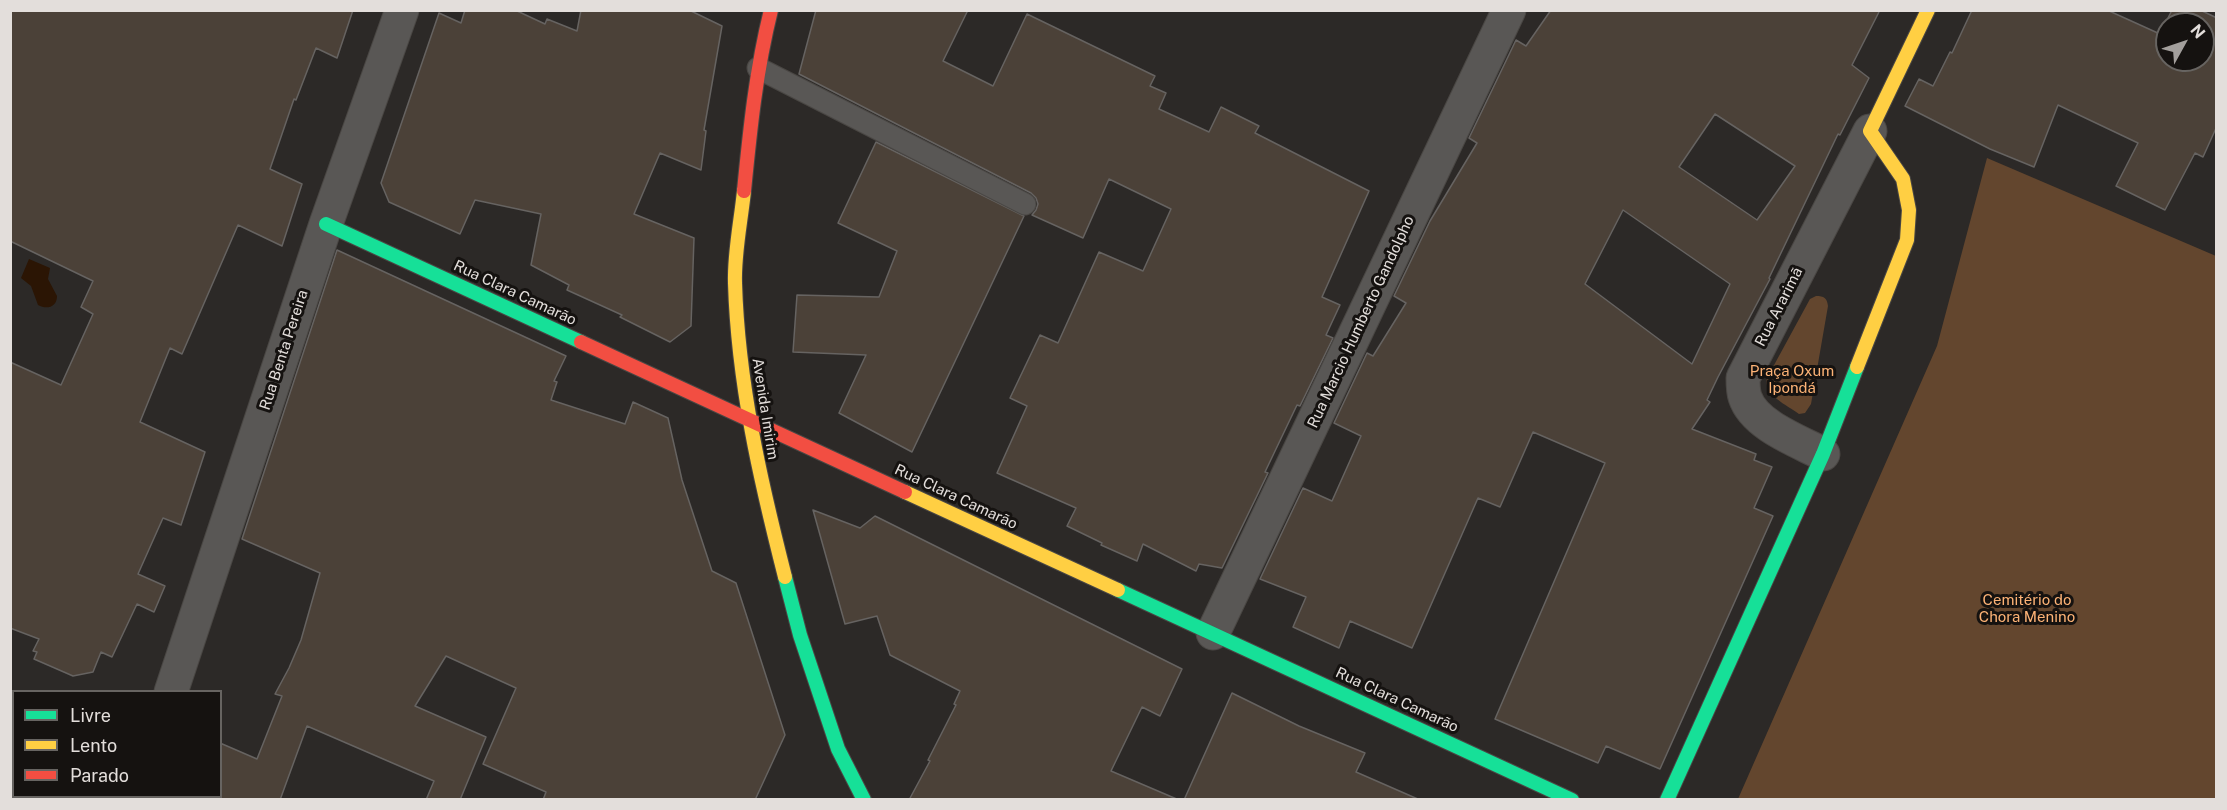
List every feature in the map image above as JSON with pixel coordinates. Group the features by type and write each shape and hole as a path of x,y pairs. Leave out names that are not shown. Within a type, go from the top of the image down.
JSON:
{"street":[{"name":"Rua Benta Pereira","path":"172,690 326,224 402,10"},
{"name":"Avenida Imirim","path":"771,10 758,68 751,118 735,280 740,358 759,474 800,635 838,748 864,800"},
{"name":"Rua Marcio Humberto Gandolpho","path":"1213,633 1509,10"},
{"name":"Rua Ararimã","path":"1823,454 1759,419 1748,405 1744,395 1743,378 1928,10"},
{"path":"1667,800 1823,454 1907,240 1909,210 1903,179 1869,131"},
{"name":"Rua Clara Camarão","path":"326,224 1572,800"}],"lane":[{"path":"758,68 1025,204"}],"green space":[{"name":"Cemitério do Chora Menino","path":"1987,158 2216,256 2216,799 1738,799 1937,346"},
{"name":"Praça Oxum Ipondá","path":"1816,296 1825,298 1828,306 1811,404 1805,413 1799,414 1772,394 1767,378 1810,299"}],"shaded area":[{"path":"29,259 50,268 48,279 57,296 57,300 51,306 38,305 31,286 21,278"}],"building":[{"path":"10,10 353,10 337,58 316,48 296,100 294,99 270,169 302,184 282,246 238,225 182,354 170,348 140,422 205,452 181,525 163,518 138,574 165,586 154,612 137,604 112,657 101,652 93,672 73,676 34,659 37,652 33,651 39,639 10,628 10,362 61,385 93,314 81,307 93,281 10,241"},
{"path":"465,10 515,10 545,24 547,19 577,31 581,10 689,10 722,26 704,130 706,131 701,170 660,153 634,214 694,238 691,326 670,342 620,317 622,315 567,290 569,285 531,265 541,214 475,200 460,234 389,202 381,183 439,13 461,23"},
{"path":"816,10 968,10 943,61 993,86 1027,14 1155,76 1150,86 1166,93 1159,109 1209,132 1221,107 1259,126 1255,133 1369,191 1322,297 1340,305 1326,335 1333,338 1300,406 1297,405 1265,472 1268,473 1222,568 1199,564 1196,571 1143,544 1137,561 1067,526 1076,508 997,473 1027,406 1010,398 1040,335 1058,343 1099,252 1143,271 1171,209 1109,179 1083,238 1032,215 1038,204 1031,193 799,74"},
{"path":"1551,10 1880,10 1852,65 1869,78 1840,135 1838,134 1770,279 1718,377 1707,400 1710,402 1692,429 1756,454 1754,460 1772,467 1754,508 1773,516 1660,769 1606,746 1598,763 1495,719 1605,463 1533,432 1500,507 1478,498 1412,648 1350,621 1339,648 1293,627 1306,597 1260,579 1303,488 1332,501 1361,436 1334,423 1367,353 1373,356 1406,303 1394,296 1430,221 1477,143 1469,138 1516,40 1526,46","holes":["1715,114 1795,166 1757,220 1679,167","1623,210 1730,284 1692,364 1585,284"]},
{"path":"1972,10 2107,10 2155,32 2155,72 2215,72 2215,17 2217,18 2217,126 2203,157 2195,153 2165,210 2116,186 2138,143 2058,105 2034,167 1990,149 1905,106 1919,79 1933,86 1950,52 1952,53"},
{"path":"2172,10 2204,12 2171,12"},
{"path":"876,142 1024,216 912,452 839,413 866,355 793,352 797,295 879,297 897,251 838,223"},
{"path":"337,250 566,356 554,381 557,382 551,400 625,424 633,402 668,418 682,480 712,571 736,583 785,735 755,800 543,800 546,792 483,764 516,688 446,656 415,706 486,737 460,800 426,800 434,781 307,726 280,800 220,800 222,798 222,744 257,759 282,696 275,694 301,640 320,573 242,539"},
{"path":"813,510 860,528 875,516 1182,669 1160,716 1142,707 1111,771 1179,800 909,800 930,761 928,760 956,705 954,704 960,691 890,655 877,616 845,624"},
{"path":"1232,693 1299,726 1365,753 1356,772 1420,800 1184,800"}],"traffic: fast":[{"path":"326,224 581,342"},
{"path":"1667,800 1823,454 1857,367"},
{"path":"785,577 800,635 838,749 864,800"},
{"path":"1118,590 1572,800"}],"traffic: slow":[{"path":"1857,367 1907,240 1909,210 1903,179 1870,131 1928,10"},
{"path":"744,191 735,272 737,320 752,431 785,577"},
{"path":"905,492 1118,590"}],"traffic: jam":[{"path":"744,191 757,78 771,10"},
{"path":"581,342 905,492"}]}
